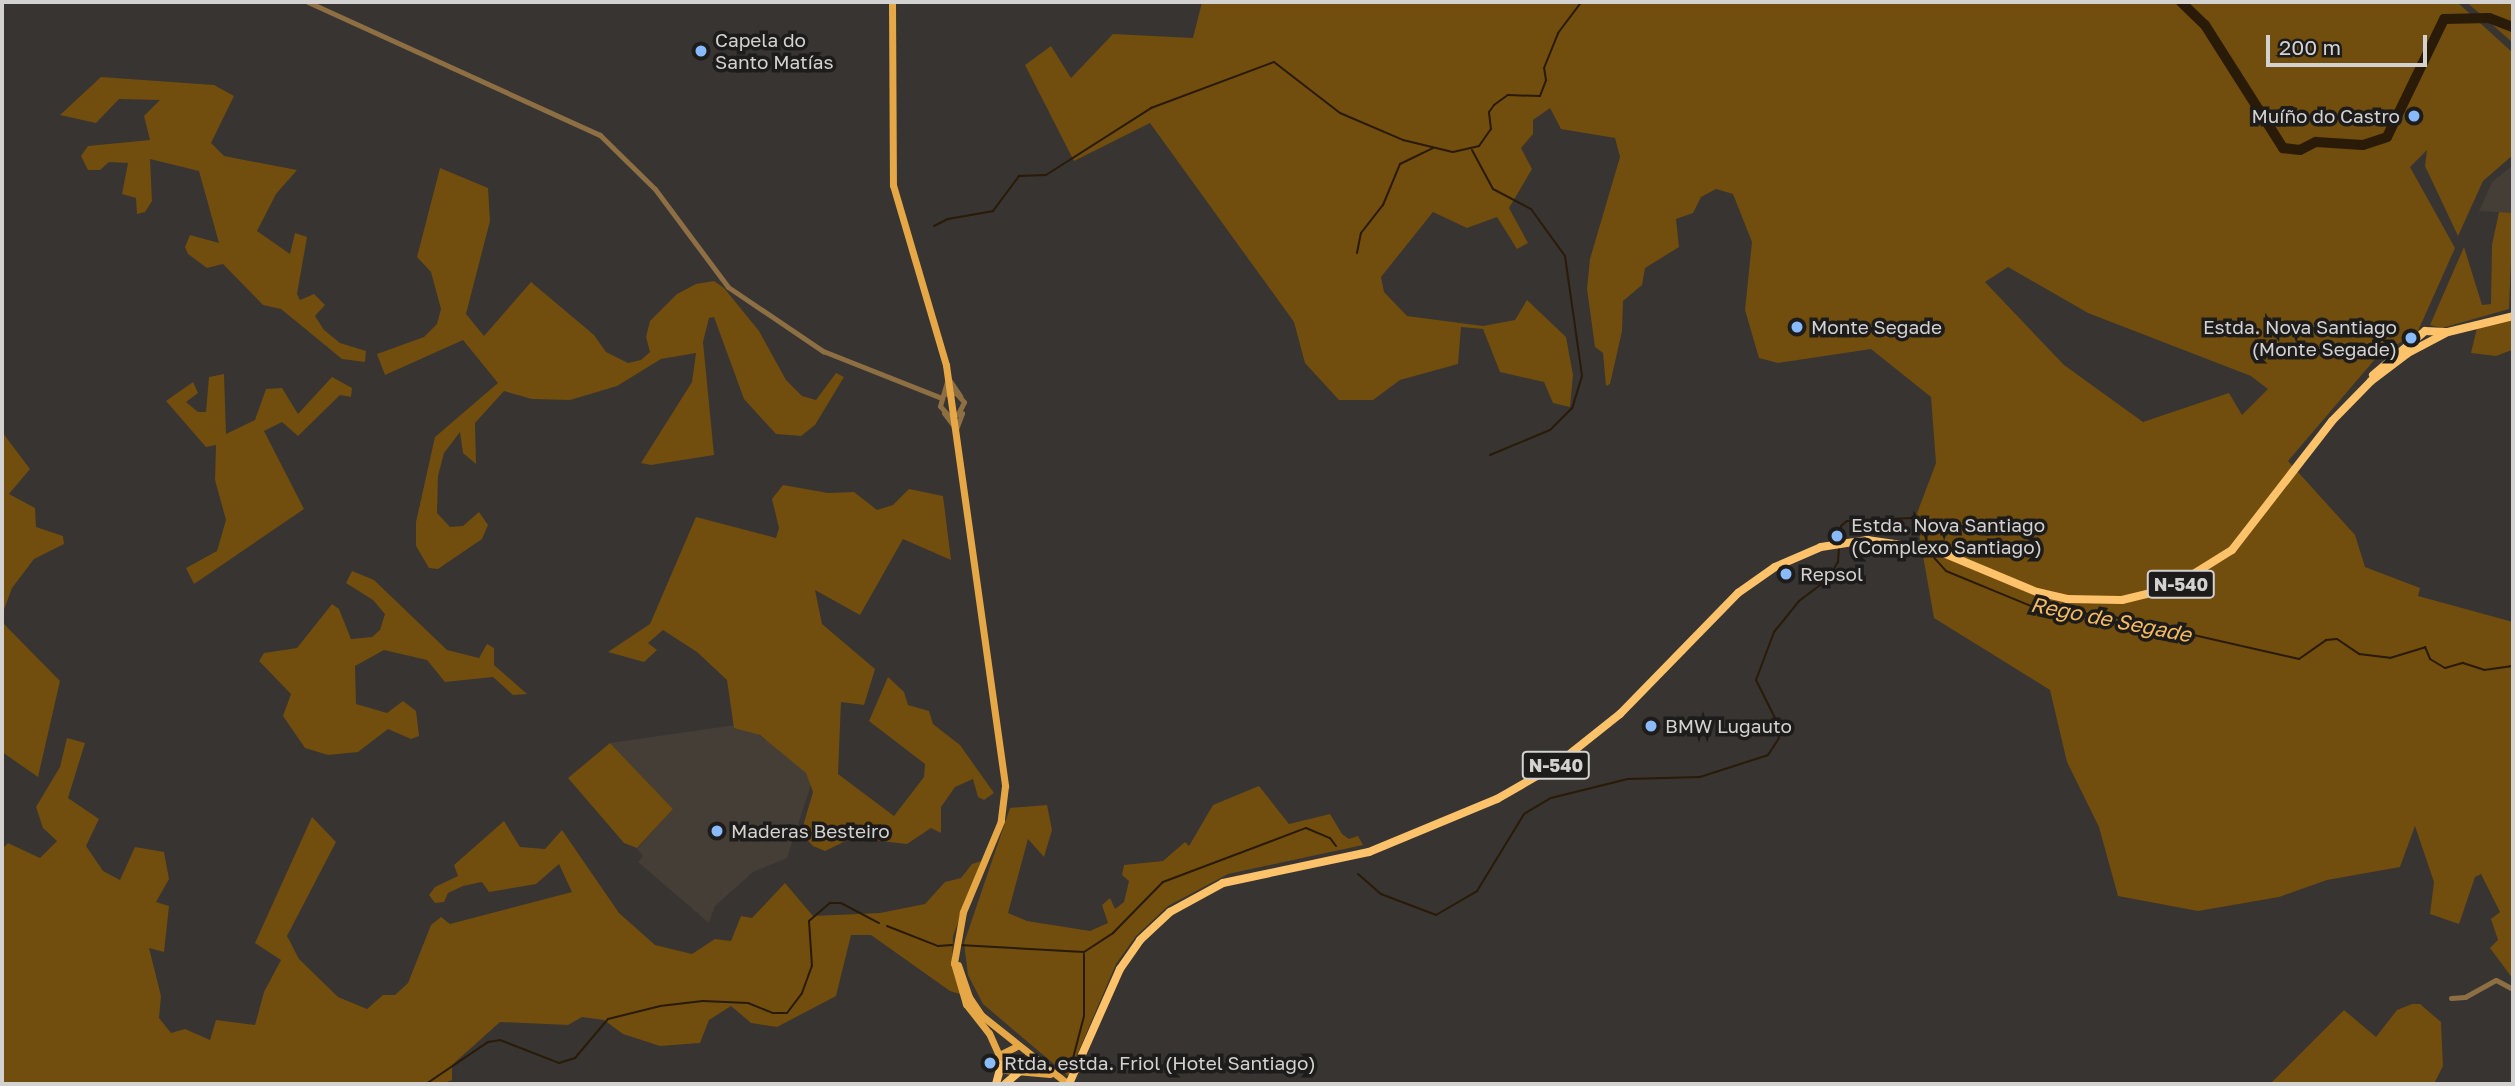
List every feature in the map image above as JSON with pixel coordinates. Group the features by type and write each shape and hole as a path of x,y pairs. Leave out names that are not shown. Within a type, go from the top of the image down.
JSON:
{"highway":[{"name":"N-540","path":"1069,1084 1120,969 1140,940 1197,895 1260,873 1369,852 1497,799 1556,765 1620,714 1732,598 1765,573 1797,556 1834,544 1867,540 1936,550 2037,592 2067,599 2122,600 2171,587 2232,550 2332,421 2371,381 2384,363 2425,331 2448,332 2464,325 2513,316"},
{"path":"996,1084 1001,1061"},
{"path":"1005,1084 1021,1071"}],"main road":[{"path":"892,2 892,184 958,414 956,429 1005,786 993,847 963,912 956,940 956,982 1008,1072 1021,1071 1058,1077"},
{"path":"956,940 958,967 969,997 1026,1054 1069,1084"},
{"path":"1001,1061 1006,1048 1017,1046"},
{"path":"1021,1071 1026,1054"}],"street":[{"path":"308,2 600,135 655,190 728,287 823,351 942,398"},
{"path":"948,378 942,398 944,413 956,429"},
{"path":"944,413 958,414 960,396 948,378"},
{"path":"942,398 950,393 960,396"},
{"path":"2451,998 2465,997 2496,980 2513,989"}],"shaded area":[{"path":"1202,2 2457,2 2513,53 2513,155 2483,181 2458,236 2425,166 2427,150 2410,167 2455,248 2418,331 2376,358 2288,461 2355,535 2365,567 2420,588 2418,596 2513,622 2513,979 2490,948 2498,940 2491,919 2500,912 2481,874 2475,877 2459,924 2430,914 2434,882 2415,826 2400,867 2327,880 2279,897 2198,911 2118,896 2099,827 2067,762 2050,690 1934,618 1916,516 1936,463 1931,397 1871,349 1778,363 1759,358 1745,310 1752,242 1733,194 1716,189 1701,197 1693,213 1676,219 1679,247 1645,268 1642,285 1623,301 1622,331 1610,384 1606,386 1603,353 1595,347 1587,289 1590,259 1620,157 1615,138 1561,129 1550,108 1533,120 1533,134 1521,148 1532,169 1509,208 1528,243 1517,249 1497,217 1467,228 1433,212 1381,277 1384,292 1407,316 1483,326 1515,320 1527,300 1566,337 1573,375 1570,407 1553,403 1544,382 1500,372 1483,329 1461,327 1458,364 1400,380 1373,400 1339,400 1305,363 1294,322 1150,123 1074,161 1025,65 1051,46 1071,78 1113,34 1193,38","holes":["2008,267 2088,313 2251,376 2268,389 2242,415 2229,393 2143,422 2064,365 1985,282"]},
{"path":"2466,2 2513,2 2513,43 2478,12"},
{"path":"101,77 214,85 234,96 211,143 224,156 297,170 276,194 257,231 290,254 295,233 307,237 297,294 300,300 314,294 325,305 315,316 324,330 340,343 366,351 365,362 342,359 281,309 263,305 223,264 207,268 188,254 185,247 190,235 219,243 199,171 150,159 152,201 145,212 137,214 136,198 122,194 128,163 109,162 100,170 88,170 81,156 88,146 150,140 144,116 160,100 119,99 96,123 60,115"},
{"path":"2513,165 2513,213 2479,211 2492,182"},
{"path":"440,168 488,188 490,221 466,314 484,336 531,282 594,335 606,352 628,363 641,360 650,352 646,337 650,321 677,294 696,284 714,281 724,288 759,331 786,380 802,396 816,400 836,373 844,377 815,425 801,436 776,434 744,399 714,317 709,318 703,342 714,455 651,465 641,463 692,382 696,353 661,359 617,386 570,400 532,399 504,391 475,423 476,464 463,453 460,432 444,453 438,476 437,513 450,527 463,526 479,512 488,525 482,539 438,569 429,568 416,546 416,522 435,437 498,383 463,340 385,375 377,354 424,337 437,324 441,309 431,272 417,257"},
{"path":"2499,212 2513,213 2509,309 2442,328 2430,325 2464,247 2482,305 2491,304 2492,245"},
{"path":"2513,319 2512,350 2496,356 2471,353 2477,328"},
{"path":"224,374 226,434 255,420 266,389 282,388 298,414 332,377 352,388 351,397 340,395 298,436 282,422 264,431 304,509 194,584 186,568 217,551 226,520 215,480 216,445 206,447 166,401 193,382 198,393 186,402 198,412 206,412 209,377"},
{"path":"2,432 30,469 9,494 35,508 36,527 63,536 64,544 34,559 12,588 2,615"},
{"path":"783,485 828,493 854,492 877,510 893,505 909,489 943,496 951,560 903,539 860,615 815,590 822,624 875,669 864,705 841,702 838,774 894,816 924,777 925,764 869,721 888,677 904,692 908,705 929,711 933,724 960,745 994,793 984,800 978,797 973,779 955,787 941,807 941,833 931,828 907,844 852,838 825,851 813,846 801,833 813,792 806,773 760,735 734,728 727,680 697,652 663,630 648,643 657,650 644,662 608,652 650,624 696,517 776,538 779,528 772,499"},
{"path":"352,571 374,580 447,650 479,658 487,644 494,648 494,665 527,694 513,695 493,677 445,682 427,660 384,650 355,666 356,704 387,713 403,701 416,711 419,736 411,739 388,729 358,752 328,755 305,748 283,716 291,694 259,661 264,653 297,648 332,604 339,609 351,639 372,637 380,630 385,614 373,600 346,583"},
{"path":"2,622 60,681 38,777 2,752"},
{"path":"742,724 809,768 811,785 787,858 753,872 715,906 709,923 638,862 643,856 637,849 673,809 610,743"},
{"path":"67,738 85,743 68,798 99,819 86,846 103,871 120,880 135,847 164,852 169,879 156,902 169,906 164,952 149,948 161,996 159,1018 171,1033 185,1029 210,1040 216,1020 255,1025 264,992 281,960 255,943 312,817 336,842 287,936 299,959 338,997 367,1009 383,995 395,995 408,983 431,925 441,917 450,924 572,892 559,864 536,884 489,892 482,882 463,886 448,893 444,902 435,903 429,895 435,887 458,876 454,865 504,821 520,847 545,849 562,830 619,913 655,945 692,954 715,939 731,941 741,916 752,918 785,883 813,916 880,913 925,904 945,882 961,878 972,864 981,861 953,936 952,960 963,995 950,991 871,935 851,935 836,996 777,1027 751,1023 731,1006 709,1020 700,1043 660,1046 623,1034 604,1020 582,1017 568,1025 500,1022 452,1065 452,1080 442,1084 2,1084 2,849 8,843 40,858 57,841 43,828 36,807 60,767"},
{"path":"610,743 673,809 637,848 624,843 568,778"},
{"path":"1259,786 1289,824 1330,814 1342,834 1349,839 1358,836 1363,845 1228,874 1168,906 1136,936 1116,964 1068,1076 983,1004 968,975 964,943 1010,808 1047,805 1052,830 1044,857 1028,839 1008,913 1027,921 1090,931 1108,923 1102,905 1110,898 1115,909 1124,902 1129,881 1122,875 1124,865 1163,861 1185,842 1189,846 1213,805"},
{"path":"2420,1004 2441,1022 2443,1066 2434,1084 2270,1084 2344,1010 2376,1037 2397,1010"}],"waterway":[{"path":"934,226 948,219 993,211 1019,176 1046,175 1151,108 1274,62 1340,113 1403,140 1453,152 1479,146 1491,129 1489,112 1494,105 1508,95 1540,96 1546,80 1544,68 1558,33 1581,2"},
{"path":"2181,2 2205,25 2283,148 2300,150 2316,142 2363,145 2387,137 2444,19 2489,18 2513,27"},
{"path":"1357,253 1361,233 1383,205 1400,164 1433,148"},
{"path":"1472,150 1493,189 1531,209 1565,256 1582,376 1572,408 1550,430 1490,455"},
{"name":"Rego de Segade","path":"1840,542 1841,526 1847,521 1911,518 1922,524 1928,546"},
{"name":"Rego de Segade","path":"1358,874 1381,894 1436,915 1477,891 1524,814 1551,798 1628,779 1700,777 1768,755 1779,738 1776,720 1756,680 1774,632 1799,601 1828,579 1838,562 1839,548"},
{"name":"Rego de Segade","path":"1929,552 1946,571 2038,609 2110,616 2299,659 2326,640 2337,639 2359,654 2390,658 2425,647 2430,659 2445,668 2463,663 2484,670 2513,666"},
{"name":"Rego de Segade","path":"959,945 1084,952 1113,933 1163,882 1306,828 1330,838 1336,846"},
{"path":"426,1084 488,1042 500,1040 559,1063 575,1058 608,1019 660,1006 703,1001 748,1003 773,1013 787,1013 802,993 812,966 809,921 830,903 841,903 879,923"},
{"path":"887,926 938,946 952,945"},
{"path":"1071,1066 1084,1016 1084,954"}],"place":[{"name":"Capela do Santo Matías","path":"701,51"},
{"name":"Muíño do Castro","path":"2414,116"},
{"name":"Monte Segade","path":"1797,327"},
{"name":"Estda. Nova Santiago (Monte Segade)","path":"2411,338"},
{"name":"Estda. Nova Santiago (Complexo Santiago)","path":"1837,536"},
{"name":"Repsol","path":"1786,574"},
{"name":"BMW Lugauto","path":"1651,726"},
{"name":"Maderas Besteiro","path":"717,831"},
{"name":"Rtda. estda. Friol (Hotel Santiago)","path":"990,1063"}]}
